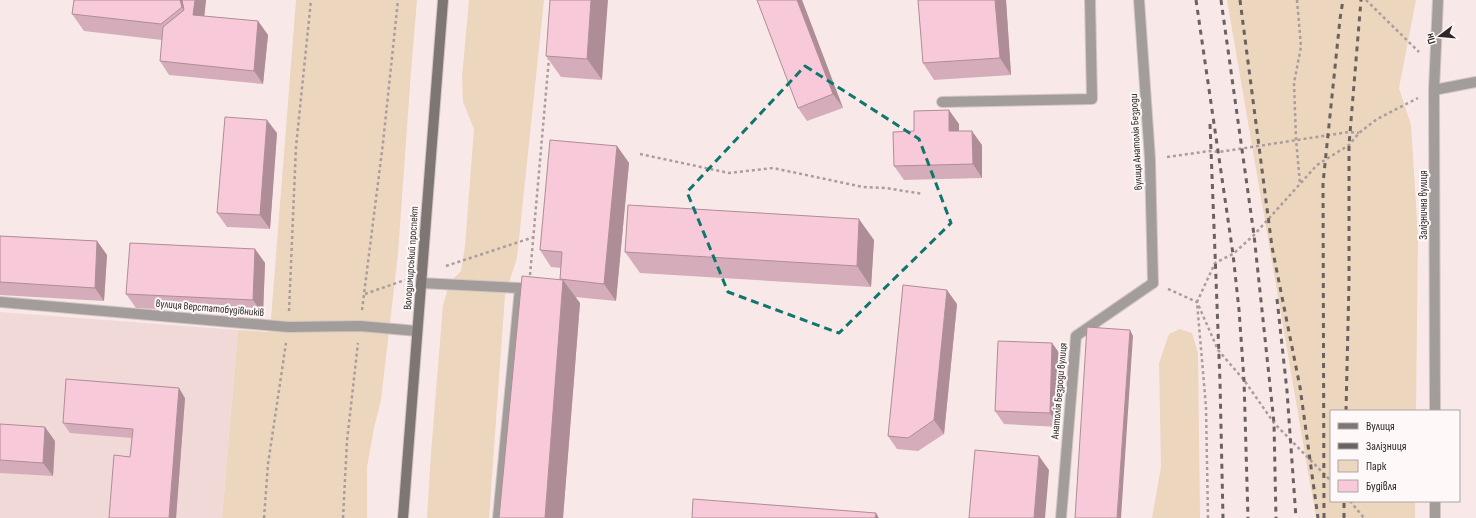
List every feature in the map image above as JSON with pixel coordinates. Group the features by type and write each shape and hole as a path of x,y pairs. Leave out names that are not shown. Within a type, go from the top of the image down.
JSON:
{"main road":[{"name":"Володимирський проспект","path":"403,518 443,0"}],"street":[{"path":"942,102 1092,99 1090,0"},
{"name":"вулиця Анатолія Безроди","path":"1139,0 1150,159 1153,283"},
{"name":"Залізнична вулиця","path":"1435,410 1434,90 1438,0"},
{"path":"1434,90 1476,82"},
{"path":"421,279 520,288 498,518"},
{"name":"Анатолія Безроди вулиця","path":"1061,518 1076,336 1153,283"},
{"name":"вулиця Верстатобудівників","path":"0,302 288,327 360,326 417,331"},
{"path":"1435,502 1435,518"}],"path":[{"path":"264,518 268,464 288,327 296,147 311,0"},
{"path":"343,518 347,441 383,143 398,0"},
{"path":"1297,0 1301,47 1294,83 1296,139 1300,184"},
{"path":"1366,0 1435,67"},
{"path":"529,283 549,55"},
{"path":"1208,518 1206,407 1197,302 1215,263 1233,254 1254,235 1317,165 1349,145 1359,133 1377,119 1434,90"},
{"path":"1150,159 1210,151 1219,152 1296,139 1350,132 1359,133"},
{"path":"640,154 729,173 773,168 863,187 886,188 923,194"},
{"path":"364,294 421,279 534,237"},
{"path":"1153,283 1197,302 1218,350 1244,380 1274,423 1330,480"},
{"path":"1351,502 1364,518"}],"highlighted area":[{"path":"805,66 919,139 951,223 839,333 728,292 687,192"}],"shaded area":[{"path":"0,312 238,330 222,518 0,518"}],"green space":[{"path":"296,0 417,0 398,254 381,400 367,467 367,518 222,518 238,330 270,332"},
{"path":"469,0 544,0 517,258 505,295 489,518 427,518 443,305 450,282 461,271 465,246 474,129 463,102 462,77"},
{"path":"1227,0 1416,0 1399,88 1411,125 1418,237 1416,410 1330,410 1330,502 1415,502 1415,518 1316,518"},
{"path":"1180,329 1192,333 1198,353 1200,518 1152,518 1161,467 1159,363 1169,334"}],"building":[{"path":"74,0 180,0 182,7 161,24 72,14"},
{"path":"182,0 195,0 193,15 258,21 254,71 160,61 163,27 184,10"},
{"path":"550,0 591,0 587,59 546,56"},
{"path":"757,0 797,0 833,94 798,108"},
{"path":"918,0 995,0 1000,58 923,63"},
{"path":"949,110 949,131 972,131 973,164 894,166 893,132 914,131 914,111"},
{"path":"225,117 267,120 260,215 217,213"},
{"path":"550,140 617,146 604,284 560,279 562,252 540,250"},
{"path":"628,205 859,219 857,266 625,252"},
{"path":"0,236 97,241 95,288 0,282"},
{"path":"130,243 255,249 253,300 126,294"},
{"path":"522,276 563,280 545,518 499,518"},
{"path":"903,285 947,290 934,420 908,438 888,436"},
{"path":"1087,327 1130,330 1117,518 1075,518"},
{"path":"998,341 1052,343 1050,413 995,411"},
{"path":"66,379 179,388 169,518 109,518 114,455 130,457 133,429 63,423"},
{"path":"0,424 45,427 43,463 0,460"},
{"path":"975,450 1039,456 1034,518 969,518"},
{"path":"693,499 876,513 875,518 692,518"}],"railway":[{"path":"1196,0 1233,254 1239,310 1244,380 1248,518"},
{"path":"1221,0 1254,235 1274,423 1276,518"},
{"path":"1240,0 1272,247 1300,387 1318,518"},
{"path":"1324,518 1323,183 1343,0"},
{"path":"1346,410 1349,282 1349,145 1361,0"},
{"path":"1210,124 1220,382 1223,518"},
{"path":"1277,299 1287,391 1296,518"},
{"path":"1344,502 1344,518"}]}
